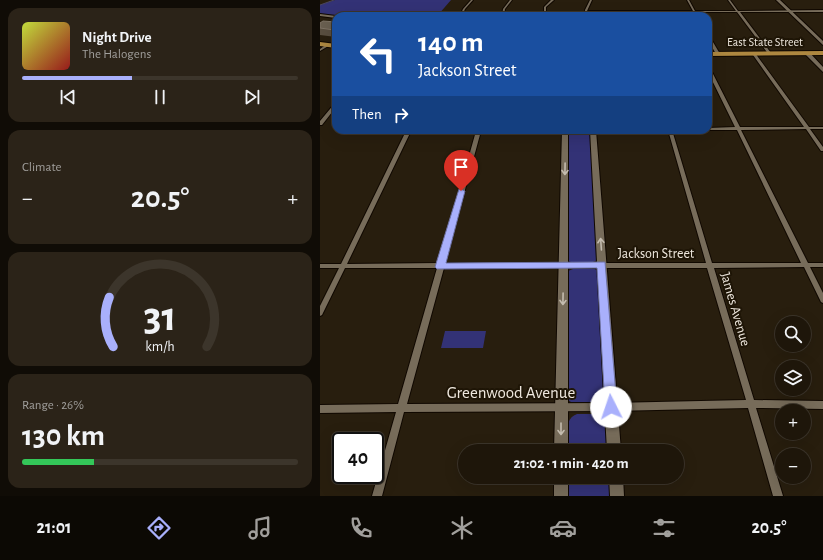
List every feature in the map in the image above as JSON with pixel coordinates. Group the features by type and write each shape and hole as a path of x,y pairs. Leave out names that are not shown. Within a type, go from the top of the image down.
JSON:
{"main road":[{"path":"320,44 332,46"},
{"name":"East State Street","path":"712,54 823,53"}],"street":[{"path":"463,12 472,0"},
{"path":"504,12 504,9 512,0"},
{"path":"545,12 546,7 553,0"},
{"path":"591,0 586,12 823,11"},
{"path":"688,0 694,12"},
{"path":"729,0 770,54"},
{"path":"778,0 823,44"},
{"path":"320,15 332,16"},
{"path":"712,44 718,54"},
{"path":"320,50 328,45"},
{"path":"808,53 823,70"},
{"path":"754,54 823,150"},
{"path":"712,76 823,300"},
{"path":"320,124 332,109"},
{"path":"712,129 823,128"},
{"path":"320,313 407,134"},
{"path":"377,496 478,134"},
{"path":"561,444 565,134"},
{"path":"593,134 614,444"},
{"name":"James Avenue","path":"671,134 778,496"},
{"name":"Jackson Street","path":"320,266 440,267 823,265"},
{"name":"Greenwood Avenue","path":"320,409 611,407 750,404 823,405"},
{"path":"561,484 561,496"},
{"path":"616,484 617,496"}],"shaded area":[{"path":"335,0 451,0 441,12 332,12 332,16 320,15 320,5"},
{"path":"568,134 590,134 598,259 583,264 570,262 567,260"},
{"path":"593,268 598,271 605,399 597,402 571,402 568,400 567,274 568,271 573,269"},
{"path":"445,331 486,331 483,348 441,348"},
{"path":"577,414 600,414 606,418 609,444 567,444 566,435 568,424 573,416"},
{"path":"567,484 612,484 613,496 567,496"}],"building":[{"path":"323,21 332,22 332,30 320,28 320,23"}],"waterway":[{"path":"320,5 334,0"}],"route":[{"path":"461,191 440,267 602,265 611,407"}]}
